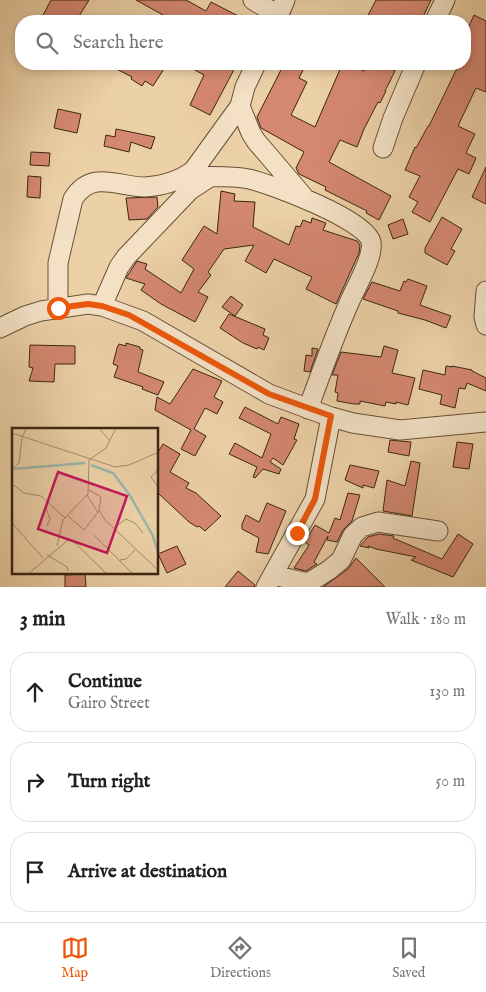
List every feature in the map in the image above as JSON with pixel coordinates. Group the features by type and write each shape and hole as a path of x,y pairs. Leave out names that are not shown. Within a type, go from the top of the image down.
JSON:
{"street":[{"path":"253,0 280,12"},
{"path":"438,15 445,0"},
{"path":"58,308 58,263 73,199 78,191 101,181 144,187 157,186 184,177 193,171 240,106 245,87 253,70"},
{"path":"384,148 393,118 413,70"},
{"path":"240,106 251,133 303,197"},
{"path":"184,177 231,177 268,184 303,197 363,230 369,237 371,249 362,276 349,302 308,409"},
{"path":"102,306 119,267 126,257 190,190 210,177"},
{"path":"486,291 484,317 486,324"},
{"path":"0,328 25,316 58,308 88,304 102,306 143,321 269,394 353,423 400,430 486,422"},
{"path":"331,416 315,499 269,581 308,583 324,574 341,560 354,535 362,527 378,522 438,531"}],"building":[{"path":"51,0 89,0 80,15 43,15"},
{"path":"136,0 186,0 206,11 211,2 236,15 163,15"},
{"path":"376,0 431,0 424,15 368,15"},
{"path":"474,15 486,21 486,92 476,88 458,126 475,134 466,153 476,158 469,174 458,169 430,222 412,212 418,202 409,197 420,176 405,170 415,147 429,126 456,70 471,70 471,22"},
{"path":"119,70 163,70 153,86 145,81 142,86 131,79 132,77"},
{"path":"195,70 234,70 210,115 190,105 204,75"},
{"path":"281,70 303,70 299,78 307,82 291,115 315,127 340,70 395,71 380,103 378,102 364,129 357,147 340,140 329,162 391,196 379,220 366,213 367,211 325,190 326,187 299,174 296,168 304,152 261,128 257,117"},
{"path":"58,109 81,114 77,133 54,128"},
{"path":"116,129 155,137 151,149 131,142 129,152 104,146 106,135 115,137"},
{"path":"31,152 50,153 49,166 30,165"},
{"path":"486,167 486,204 472,197"},
{"path":"28,176 41,177 40,198 27,197"},
{"path":"221,191 235,194 234,201 255,202 253,227 289,245 296,226 300,227 303,220 311,223 312,218 326,223 323,230 357,241 360,245 359,253 336,304 306,289 312,277 274,259 266,273 245,261 254,245 224,249 208,272 211,275 198,292 208,297 195,322 161,304 141,290 145,284 126,278 137,261 147,264 145,269 181,293 194,269 182,260 204,226 217,234"},
{"path":"157,197 158,207 147,219 129,220 126,198"},
{"path":"442,217 462,229 451,249 455,251 447,265 425,253 425,248"},
{"path":"403,219 408,234 393,239 388,225"},
{"path":"408,279 427,286 420,305 451,316 446,328 398,313 398,311 363,299 372,282 400,291 404,281 406,282"},
{"path":"231,296 243,305 235,316 222,307"},
{"path":"229,314 265,329 263,335 269,338 264,350 243,343 220,328"},
{"path":"126,343 140,347 143,350 138,372 164,382 158,395 142,389 143,387 114,377 118,366 113,364 117,348 119,344 126,346"},
{"path":"30,345 75,346 75,364 55,364 54,382 29,381 33,368 29,367"},
{"path":"384,346 398,350 392,373 415,378 408,405 396,402 396,404 386,402 385,406 360,401 360,404 354,404 337,401 338,393 335,392 338,375 332,375 341,352 381,357"},
{"path":"312,348 318,349 310,372 304,371 306,355 312,356"},
{"path":"446,366 472,370 486,378 486,391 467,383 465,389 459,388 455,408 440,404 442,395 419,389 423,370 445,375"},
{"path":"193,369 222,381 214,397 223,402 217,414 205,408 194,429 206,436 195,456 181,449 191,430 155,410 157,397 170,404"},
{"path":"245,407 278,424 281,417 299,424 294,439 297,440 283,465 273,458 270,462 281,469 279,474 263,469 255,478 253,477 257,467 229,454 235,443 262,458 271,434 239,418"},
{"path":"390,440 411,442 409,456 388,452"},
{"path":"457,442 473,444 469,469 453,467"},
{"path":"163,444 180,454 170,472 189,483 186,488 196,493 221,516 205,531 189,522 159,494 159,450"},
{"path":"411,461 420,463 412,516 383,511 387,480 405,486"},
{"path":"350,465 379,471 374,488 363,485 363,488 345,480"},
{"path":"348,493 360,495 352,521 343,530 337,542 327,540 328,536 314,562 317,564 306,571 294,568 309,545 305,542 315,525 329,533 335,518 340,520"},
{"path":"267,503 286,511 268,554 256,552 259,538 242,529 246,515 259,522"},
{"path":"379,534 394,536 393,538 442,559 458,534 473,544 453,577 411,560 416,557 368,546 369,548 360,546 368,537"},
{"path":"177,546 186,564 167,573 159,554"},
{"path":"356,558 385,587 323,587 348,569"},
{"path":"238,571 255,585 255,587 225,587"},
{"path":"85,574 86,587 65,587 65,575"}],"route":[{"path":"58,308 88,304 102,306 129,315 143,321 269,394 315,412 331,416 315,499 297,533"}]}
